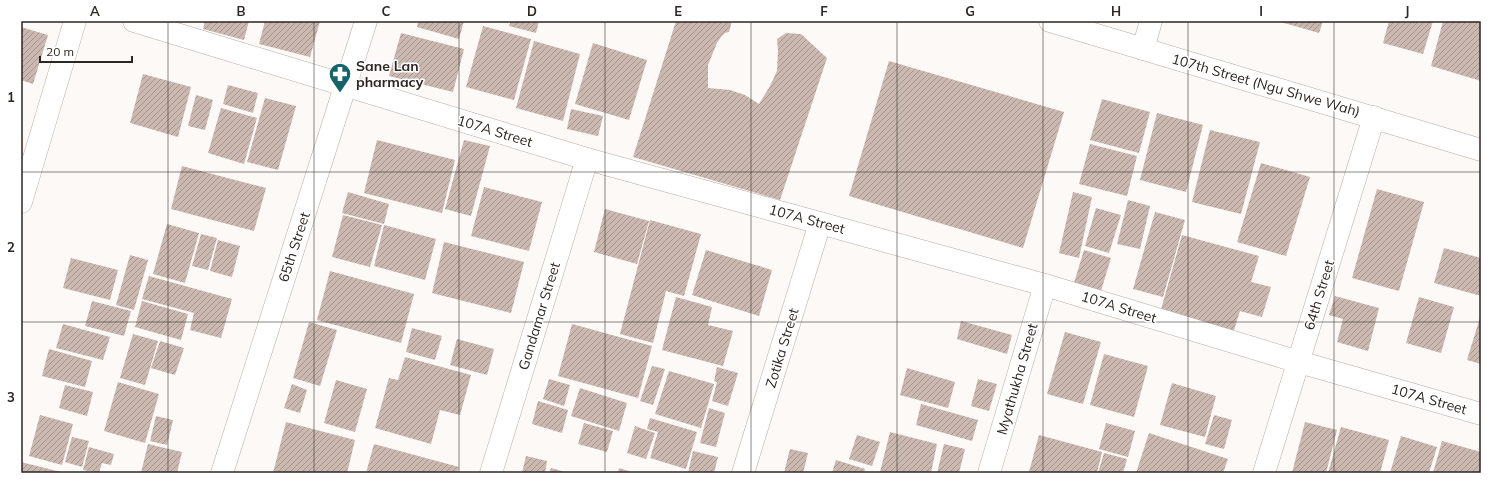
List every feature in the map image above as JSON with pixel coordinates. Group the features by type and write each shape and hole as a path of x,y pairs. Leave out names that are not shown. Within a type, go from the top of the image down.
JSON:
{"street":[{"path":"21,202 75,21"},
{"name":"107A Street","path":"134,21 587,159 1045,285 1299,362 1481,414"},
{"name":"65th Street","path":"222,473 366,21"},
{"name":"107th Street (Ngu Shwe Wah)","path":"1050,21 1481,150"},
{"path":"1142,49 1151,21"},
{"name":"64th Street","path":"1264,473 1374,117"},
{"name":"Gandamar Street","path":"491,473 587,159"},
{"name":"Zotika Street","path":"744,473 820,223"},
{"name":"Myathukha Street","path":"989,473 1045,285"}],"building":[{"path":"205,21 249,21 244,40 203,29"},
{"path":"265,21 320,21 310,57 259,44"},
{"path":"418,21 464,21 459,39 417,27"},
{"path":"511,21 539,21 536,33 509,26"},
{"path":"676,21 732,21 729,32 725,33 717,43 708,65 708,88 730,90 745,95 759,104 777,71 777,39 786,33 801,34 827,58 780,200 633,157"},
{"path":"1277,21 1323,21 1319,33"},
{"path":"1389,21 1433,21 1423,54 1383,43"},
{"path":"1443,21 1481,21 1481,81 1431,66"},
{"path":"483,26 531,39 514,100 466,87"},
{"path":"21,27 48,35 33,84 21,80"},
{"path":"401,33 464,49 453,92 389,76"},
{"path":"534,41 580,54 563,121 516,108"},
{"path":"593,43 647,60 629,120 575,104"},
{"path":"889,61 1064,112 1023,248 849,196"},
{"path":"143,74 191,87 178,137 130,123"},
{"path":"228,85 258,93 253,113 223,104"},
{"path":"196,95 213,100 205,130 188,126"},
{"path":"265,98 296,106 278,170 247,162"},
{"path":"1102,99 1150,112 1139,153 1090,140"},
{"path":"221,108 257,118 244,164 208,153"},
{"path":"571,109 603,116 598,136 567,129"},
{"path":"1157,113 1203,125 1186,192 1140,180"},
{"path":"1210,130 1260,142 1241,214 1192,202"},
{"path":"377,140 455,160 442,213 364,193"},
{"path":"464,140 490,146 471,216 445,209"},
{"path":"1090,144 1137,156 1127,196 1079,184"},
{"path":"1261,163 1310,177 1286,256 1237,242"},
{"path":"182,166 266,188 254,231 171,209"},
{"path":"484,187 542,202 529,251 471,236"},
{"path":"1377,189 1424,202 1399,291 1352,278"},
{"path":"348,192 389,204 384,224 342,213"},
{"path":"1073,192 1092,197 1079,258 1059,253"},
{"path":"1128,200 1150,206 1140,249 1117,244"},
{"path":"1096,208 1121,215 1109,253 1085,246"},
{"path":"605,209 649,221 637,264 594,252"},
{"path":"1155,212 1185,220 1163,297 1133,289"},
{"path":"343,215 382,225 370,267 332,257"},
{"path":"650,220 701,234 684,296 666,291 653,343 620,334"},
{"path":"167,224 199,233 185,283 153,274"},
{"path":"384,225 436,239 425,280 374,266"},
{"path":"201,234 217,238 208,270 192,266"},
{"path":"1182,235 1259,256 1251,282 1271,287 1262,317 1240,311 1233,333 1160,313"},
{"path":"218,240 240,246 232,277 210,271"},
{"path":"444,242 524,262 511,313 432,293"},
{"path":"1444,248 1481,258 1481,296 1434,283"},
{"path":"706,250 772,270 759,316 692,295"},
{"path":"1084,250 1111,258 1101,291 1074,283"},
{"path":"130,255 148,260 134,310 116,305"},
{"path":"71,258 118,270 110,300 63,288"},
{"path":"330,271 414,294 401,343 317,320"},
{"path":"149,276 232,299 221,338 190,330 194,313 142,299"},
{"path":"1335,296 1379,308 1368,351 1337,342 1343,319 1329,315"},
{"path":"676,297 712,307 708,325 733,331 723,366 662,350"},
{"path":"1419,297 1454,307 1441,353 1406,343"},
{"path":"92,301 131,311 124,336 85,326"},
{"path":"142,301 188,314 181,340 135,327"},
{"path":"1481,314 1481,364 1467,360"},
{"path":"961,321 1012,335 1007,354 957,339"},
{"path":"309,322 337,330 320,386 293,378"},
{"path":"63,324 110,337 103,360 56,348"},
{"path":"572,324 652,346 638,398 558,376"},
{"path":"412,328 442,336 435,360 406,352"},
{"path":"1065,332 1101,342 1083,404 1047,394"},
{"path":"133,334 158,341 145,385 120,378"},
{"path":"457,339 494,349 487,375 450,365"},
{"path":"160,341 184,348 175,375 151,368"},
{"path":"49,349 92,361 85,387 42,376"},
{"path":"1104,354 1148,366 1134,417 1090,405"},
{"path":"405,357 471,375 460,415 440,410 431,444 375,428 389,378 398,380"},
{"path":"652,366 665,369 653,405 640,401"},
{"path":"717,367 738,373 728,406 712,401 717,382 714,381"},
{"path":"907,368 955,382 948,408 900,395"},
{"path":"669,371 714,384 701,428 655,414"},
{"path":"549,379 570,385 564,406 543,399"},
{"path":"978,379 997,384 989,411 971,406"},
{"path":"336,380 367,389 355,432 324,423"},
{"path":"118,382 159,394 145,443 104,431"},
{"path":"1172,383 1216,396 1205,437 1160,425"},
{"path":"292,384 307,390 300,413 284,408"},
{"path":"65,385 93,392 87,416 59,408"},
{"path":"580,388 627,403 619,431 571,416"},
{"path":"538,401 568,410 562,433 532,424"},
{"path":"921,404 978,420 972,441 916,425"},
{"path":"709,408 725,413 716,447 700,443"},
{"path":"40,415 73,424 62,465 29,456"},
{"path":"1214,415 1232,420 1224,449 1205,444"},
{"path":"156,416 173,420 167,445 150,441"},
{"path":"650,418 697,432 686,469 650,458 658,432 647,429"},
{"path":"286,422 355,440 347,473 273,473"},
{"path":"1305,422 1337,430 1326,473 1292,473"},
{"path":"584,423 613,431 607,452 578,444"},
{"path":"1106,423 1135,431 1128,457 1099,449"},
{"path":"635,426 655,433 646,459 627,453"},
{"path":"1341,427 1389,440 1380,473 1328,473"},
{"path":"890,432 937,444 931,473 880,472"},
{"path":"1149,433 1228,459 1223,473 1136,473"},
{"path":"857,435 880,442 872,466 849,459"},
{"path":"1039,435 1102,452 1097,473 1029,472"},
{"path":"1401,436 1437,447 1429,473 1390,473"},
{"path":"72,437 89,441 82,467 65,462"},
{"path":"1442,441 1481,452 1481,473 1433,473"},
{"path":"148,444 182,452 177,473 141,473"},
{"path":"374,444 459,467 457,473 366,473"},
{"path":"944,444 965,449 959,473 937,473"},
{"path":"89,447 114,454 111,465 102,463 99,473 83,470"},
{"path":"790,449 808,453 803,473 784,473"},
{"path":"693,451 718,457 714,473 688,473"},
{"path":"1104,453 1127,459 1123,473 1098,473"},
{"path":"526,456 547,461 545,473 522,473"},
{"path":"836,460 865,469 864,473 832,473"},
{"path":"21,462 61,472 61,473 21,473"},
{"path":"551,468 569,473 549,473"},
{"path":"619,468 635,473 618,473"}],"place":[{"name":"Sane Lan pharmacy","path":"340,94"}]}
